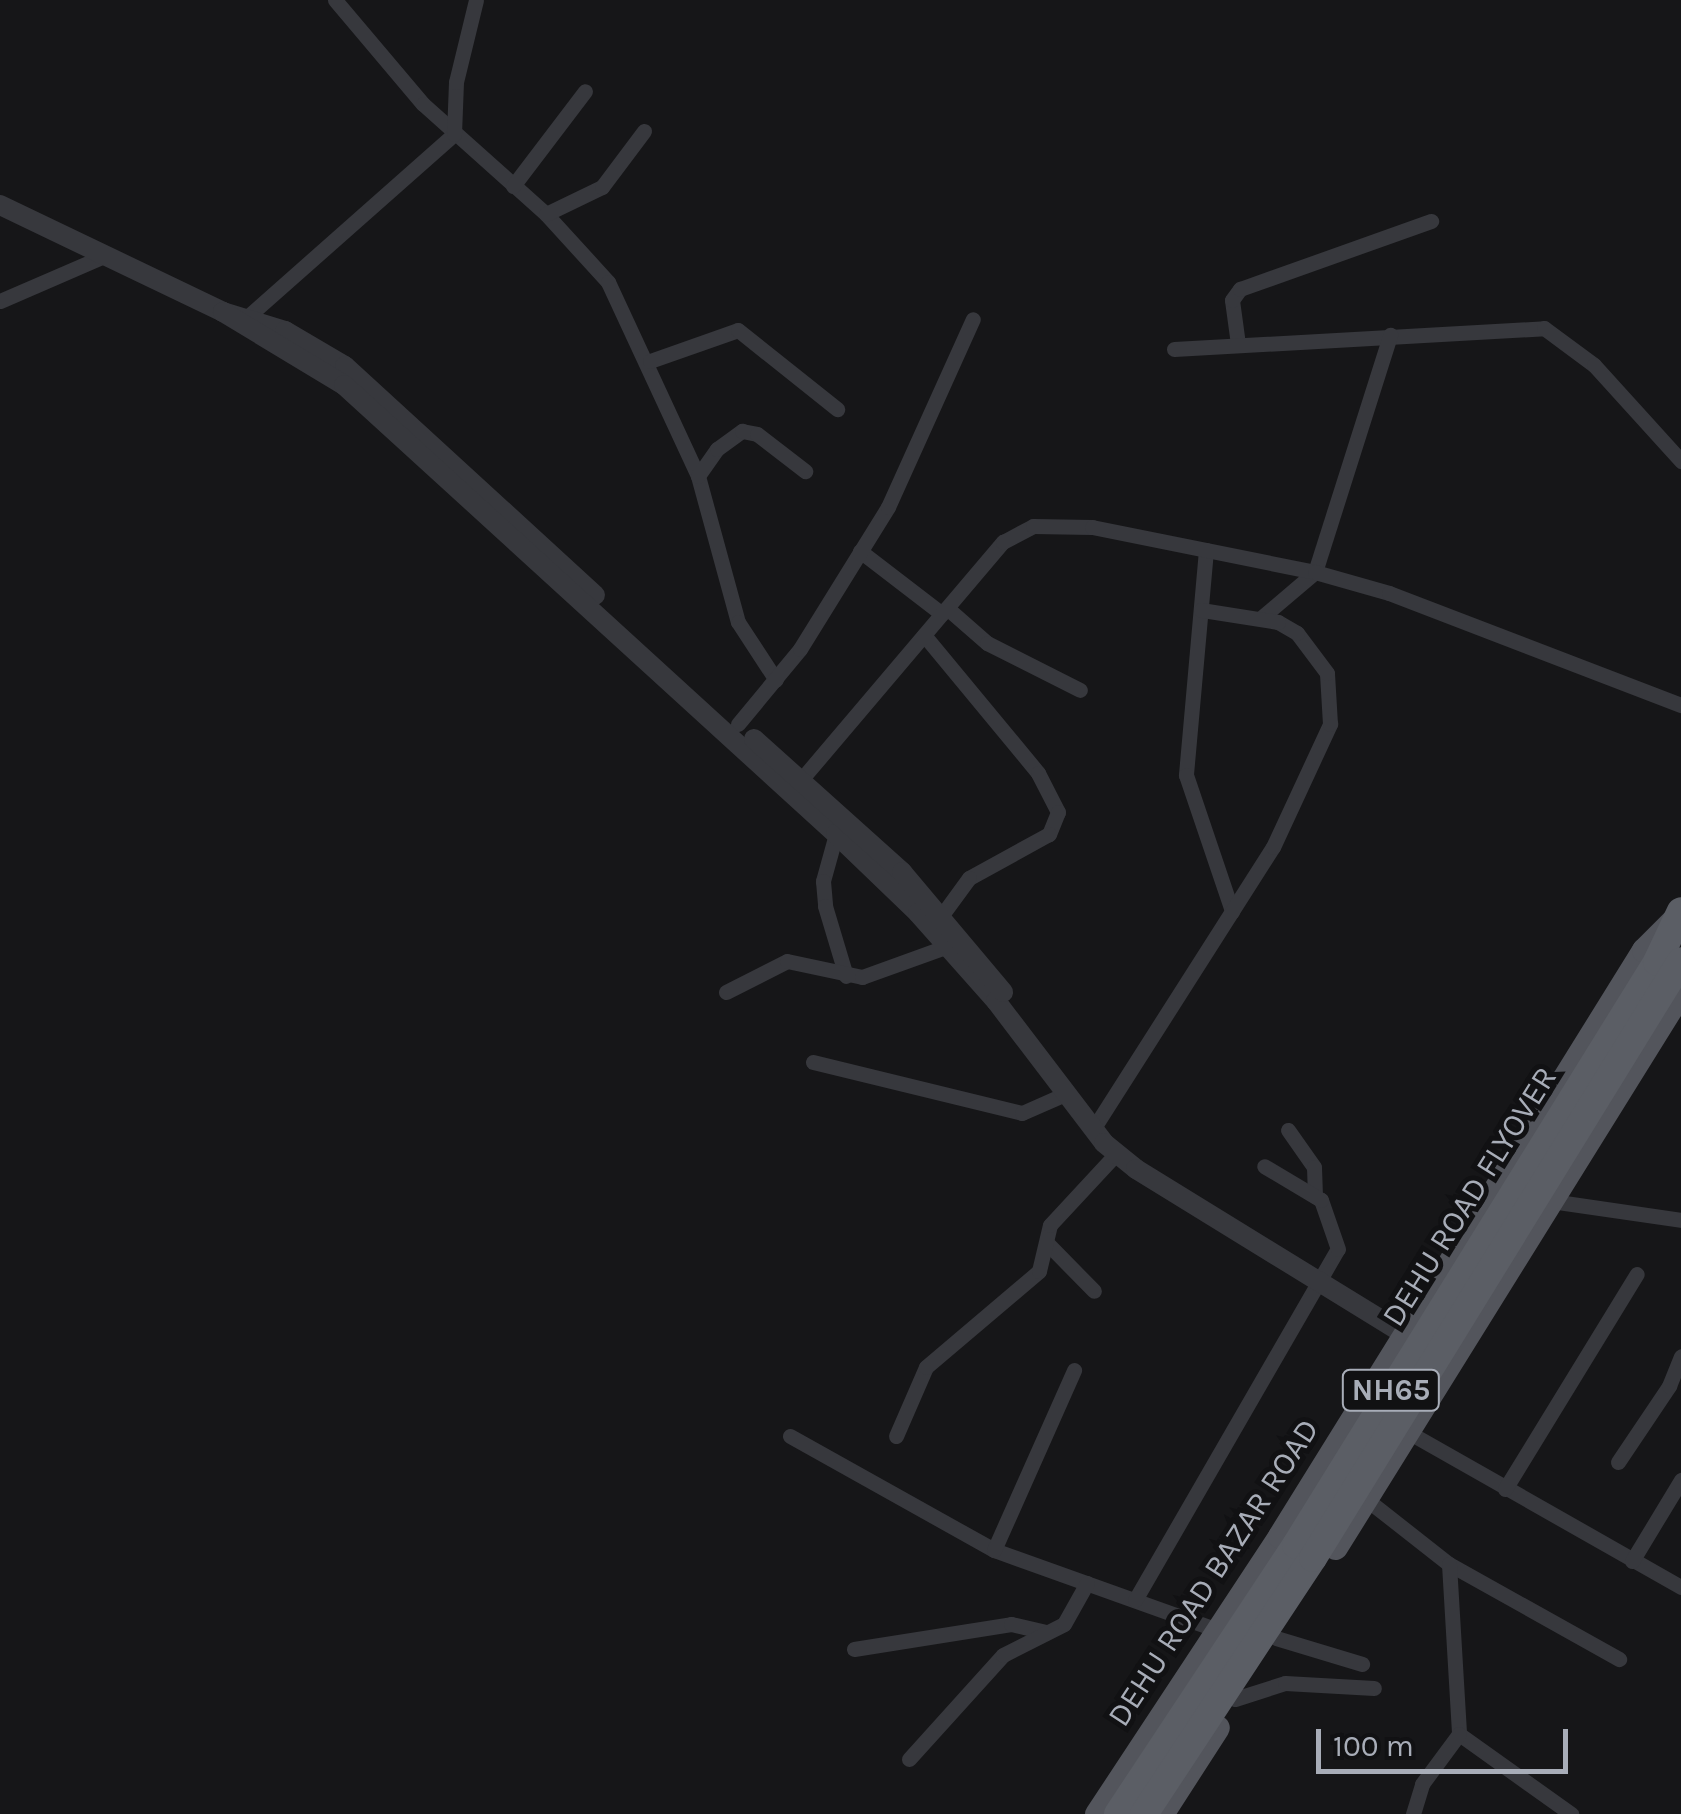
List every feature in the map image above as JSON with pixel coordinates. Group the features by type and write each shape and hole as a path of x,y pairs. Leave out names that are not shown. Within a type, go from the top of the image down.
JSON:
{"highway":[{"name":"DEHU ROAD FLYOVER","path":"1144,1814 1313,1558 1673,971 1680,913"},
{"name":"DEHU ROAD FLYOVER","path":"1118,1814 1673,971"}],"main road":[{"name":"DEHU ROAD BAZAR ROAD","path":"1097,1814 1405,1335 1644,950 1680,913"},
{"path":"1160,1814 1366,1499 1552,1201 1673,971"}],"street":[{"path":"335,0 454,134 546,214 608,282 650,361 698,476 738,622 776,680"},
{"path":"245,319 454,134 456,82 476,0"},
{"path":"513,186 585,91"},
{"path":"546,214 602,187 644,131"},
{"path":"0,192 28,216"},
{"path":"0,205 223,312 344,384 738,724 942,916 1136,1169"},
{"path":"0,214 28,216"},
{"path":"1238,344 1232,300 1240,289 1431,221"},
{"path":"0,302 104,256"},
{"path":"223,312 286,331 345,366 836,834 948,946 1063,1095 1116,1153 1136,1169 1453,1361"},
{"path":"738,724 776,680 860,551 973,319"},
{"path":"1174,349 1530,327 1557,333 1681,462"},
{"path":"650,361 738,330 837,410"},
{"path":"1260,619 1315,572 1390,335"},
{"path":"698,476 729,436 742,431 757,434 806,471"},
{"path":"800,780 1003,542 1033,526 1092,527 1315,572 1388,593 1681,705"},
{"path":"1206,550 1188,794 1232,912"},
{"path":"860,551 987,642 1080,690"},
{"path":"1097,1123 1232,912 1313,768 1332,698 1327,673 1306,642 1278,622 1201,610"},
{"path":"924,635 1038,773 1058,812 1049,834 969,878 942,916"},
{"path":"836,834 823,881 825,906 846,976"},
{"path":"726,992 787,961 846,976 877,974 948,946"},
{"path":"813,1062 1022,1113 1063,1095"},
{"path":"1135,1600 1322,1283 1338,1238 1315,1196 1314,1168 1288,1130"},
{"path":"896,1436 938,1351 1021,1290 1039,1270 1050,1225 1116,1153"},
{"path":"1264,1166 1315,1196"},
{"path":"1552,1201 1681,1220"},
{"path":"1048,1243 1094,1291"},
{"path":"1505,1489 1638,1274"},
{"path":"1618,1462 1669,1386 1681,1356"},
{"path":"994,1550 1074,1370"},
{"path":"1408,1432 1681,1587"},
{"path":"790,1436 994,1550 1217,1630"},
{"path":"1632,1561 1681,1480"},
{"path":"1366,1499 1449,1564 1619,1660"},
{"path":"1413,1814 1422,1784 1459,1734 1449,1564"},
{"path":"909,1758 983,1673 1064,1624 1087,1583"},
{"path":"854,1650 1011,1624 1046,1632"},
{"path":"1276,1638 1362,1664"},
{"path":"1236,1699 1284,1684 1374,1688"},
{"path":"1459,1734 1571,1814"}]}
